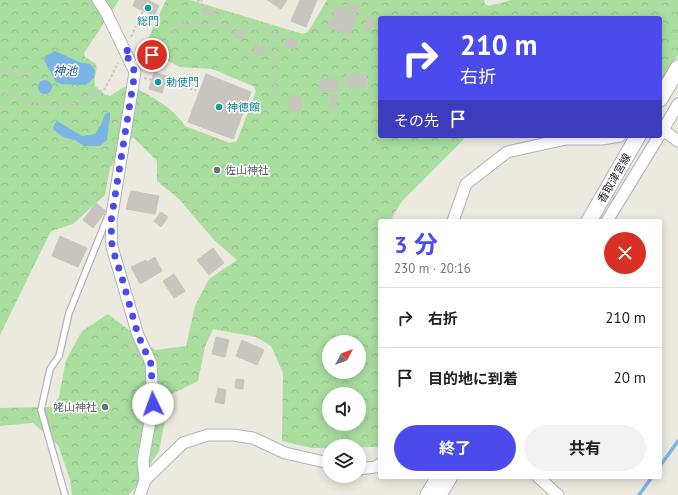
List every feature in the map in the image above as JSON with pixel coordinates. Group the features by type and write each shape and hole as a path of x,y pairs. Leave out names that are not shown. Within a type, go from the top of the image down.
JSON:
{"main road":[{"path":"662,96 678,68"},
{"name":"香取津宮線","path":"591,219 637,138"},
{"path":"428,495 438,479"}],"street":[{"path":"98,0 106,12 135,72 111,221 112,247 138,335 151,364 153,404 143,461 145,480 140,495"},
{"path":"662,130 678,104"},
{"path":"662,133 678,141"},
{"path":"454,219 466,184 507,152 566,139 608,138"},
{"path":"608,219 657,138"},
{"path":"145,480 183,443 208,435 232,435 253,438 285,453 322,461"},
{"path":"366,469 378,465"},
{"path":"441,495 451,479"},
{"path":"540,479 558,495"}],"lane":[{"path":"65,495 41,410 50,369 59,356 70,313 114,201"}],"path":[{"path":"197,0 201,2 202,0"},
{"path":"133,33 143,11"},
{"path":"124,50 152,55 184,21 276,32 274,90"},
{"path":"0,71 32,74"},
{"path":"0,92 60,109 105,89 114,71"},
{"path":"165,84 196,90"}],"green space":[{"path":"0,0 119,0 84,53 85,57 96,64 95,86 104,94 110,96 130,85 167,107 185,126 230,143 237,141 256,91 253,86 212,69 180,67 152,53 148,39 166,0 190,0 303,34 308,32 327,0 484,0 485,4 488,6 512,0 678,0 678,55 662,83 662,16 378,16 378,138 465,138 402,201 391,219 378,219 378,447 366,447 366,439 322,439 322,448 312,448 282,441 283,373 271,346 256,337 213,329 205,347 198,381 170,395 159,451 135,488 128,495 72,495 70,479 58,445 33,423 0,426 0,408 52,407 59,397 66,360 82,331 108,314 155,350 186,346 195,306 209,279 237,260 214,240 179,199 157,181 157,161 133,137 110,168 105,195 73,224 51,231 0,335"}],"water":[{"name":"神池","path":"55,51 79,62 90,64 95,70 94,78 86,85 61,84 56,82 44,60 46,56"},
{"path":"45,80 50,82 52,87 50,92 45,94 40,92 38,87 40,82"},
{"path":"110,112 107,140 100,146 84,146 75,140 63,137 53,129 57,121 82,136 95,134 101,125 105,114"}],"building":[{"name":"総門","path":"135,0 148,0 159,6 154,16 133,6"},
{"path":"267,0 287,0 281,9"},
{"path":"300,0 317,0 306,27 291,21"},
{"path":"349,2 359,5 358,10 347,6"},
{"path":"336,6 357,13 349,35 329,28"},
{"path":"204,8 215,11 214,16 203,13"},
{"path":"368,18 374,20 370,31 364,29"},
{"path":"235,31 242,31 242,39 235,38"},
{"path":"286,38 297,40 295,49 285,47"},
{"path":"254,45 264,47 263,54 253,53"},
{"name":"勅使門","path":"154,72 167,76 162,93 149,89"},
{"name":"神徳館","path":"206,74 251,92 233,139 188,122"},
{"path":"346,75 366,75 366,87 346,86"},
{"path":"320,79 338,80 338,91 319,90"},
{"path":"331,94 337,95 336,108 330,107"},
{"path":"290,96 301,97 301,111 289,110"},
{"path":"131,191 159,196 155,214 126,209"},
{"path":"96,203 106,211 93,228 83,220"},
{"path":"161,212 168,217 161,227 154,221"},
{"path":"60,236 87,248 78,267 52,256"},
{"path":"213,248 224,263 209,275 197,260"},
{"path":"155,257 162,271 140,284 131,267 146,260 147,262"},
{"path":"174,274 185,291 174,298 163,281"},
{"path":"216,337 229,340 225,357 212,354"},
{"path":"242,340 264,350 257,365 236,356"},
{"path":"236,379 244,380 243,389 235,388"},
{"path":"218,388 226,390 224,404 215,402"}],"waterway":[{"path":"662,463 678,441"},
{"path":"639,495 651,479"}],"place":[{"name":"総門","path":"148,8"},
{"name":"勅使門","path":"158,82"},
{"name":"神徳館","path":"219,107"},
{"name":"佐山神社","path":"217,170"},
{"name":"姥山神社","path":"105,407"}],"route":[{"path":"152,55 124,50 135,72 111,221 112,247 138,335 151,364 153,404"}]}
